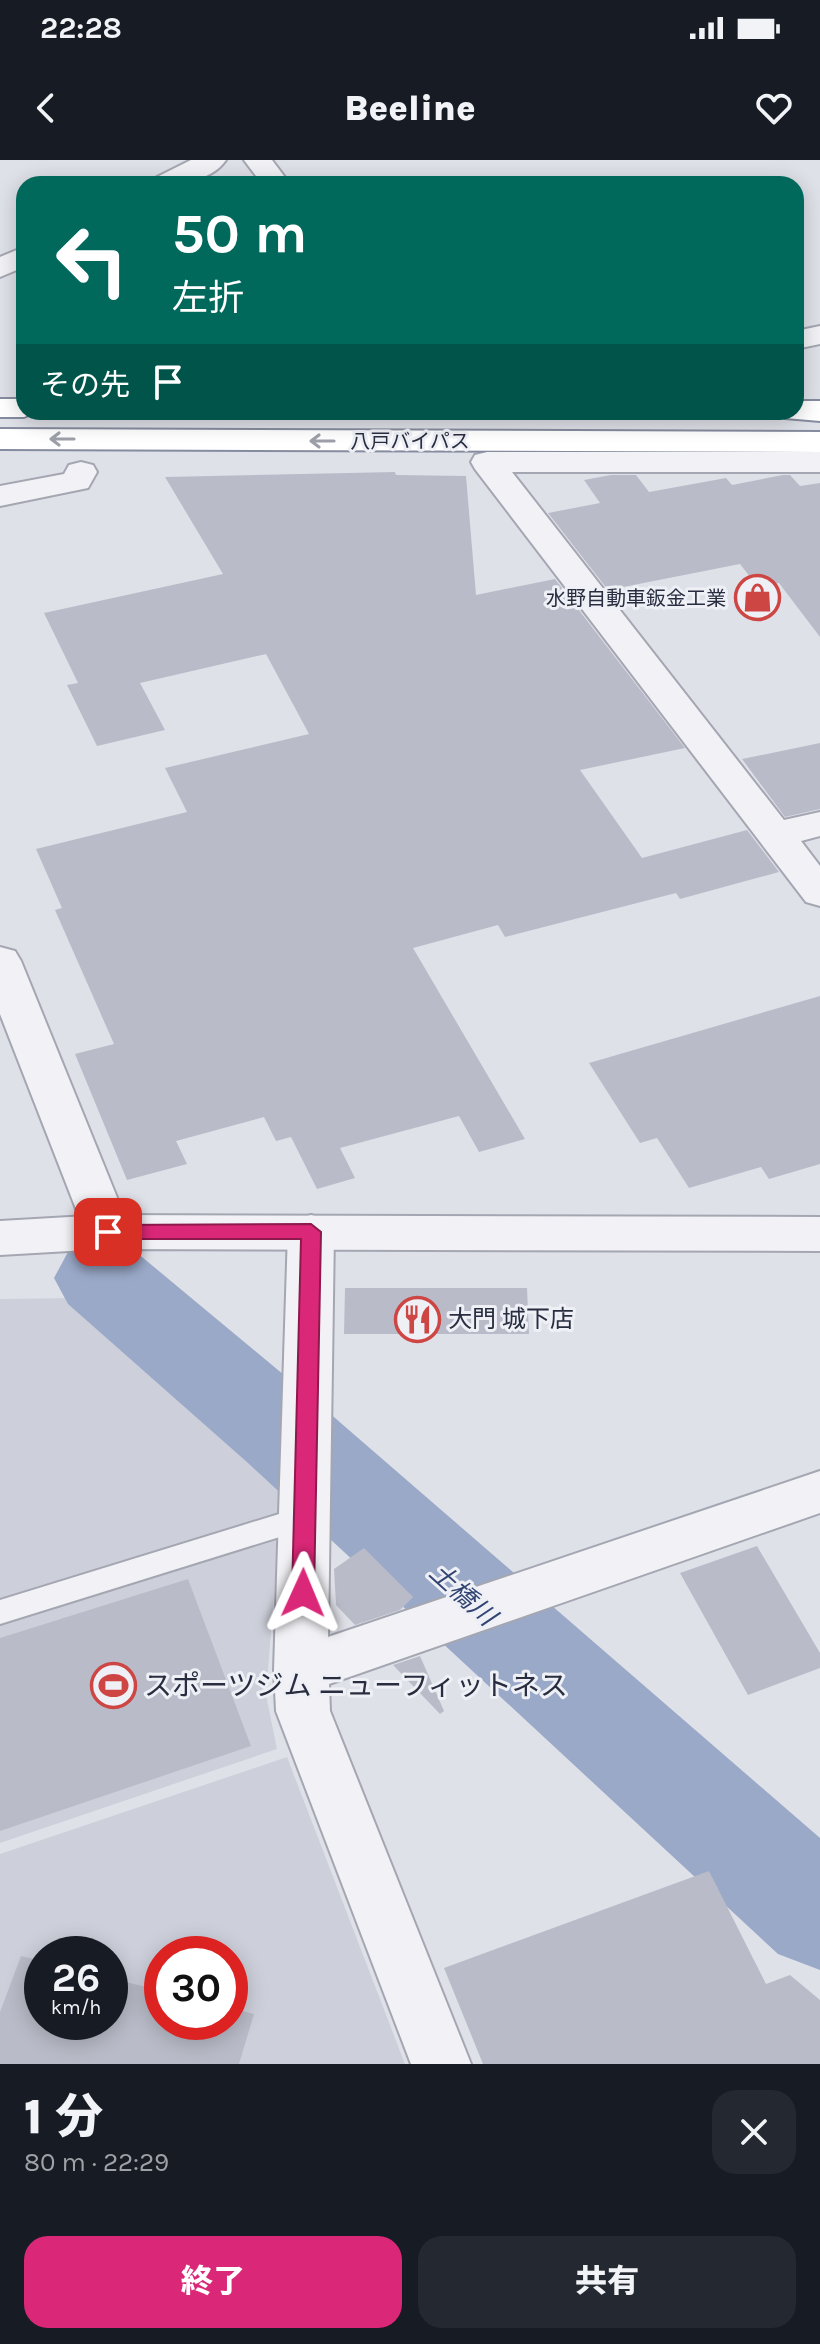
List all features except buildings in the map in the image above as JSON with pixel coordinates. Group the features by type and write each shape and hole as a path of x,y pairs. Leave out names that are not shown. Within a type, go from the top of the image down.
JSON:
{"highway":[{"name":"八戸バイパス","path":"0,439 820,442"}],"street":[{"path":"181,176 212,160"},
{"path":"820,462 487,462 820,893"},
{"path":"0,496 76,481 81,472"},
{"path":"775,835 820,824"},
{"path":"0,961 106,1232"},
{"path":"0,1238 106,1232 820,1234"},
{"path":"311,1232 301,1670 303,1711 441,2064"},
{"path":"301,1670 820,1492"}],"lane":[{"path":"0,1612 306,1475"}],"shaded area":[{"path":"79,1298 284,1471 266,1695 277,1749 0,1843 0,1299"},
{"path":"287,1757 405,2064 0,2064 0,1854"}],"waterway":[{"name":"土橋川","path":"102,1278 284,1434 820,1914"}],"place":[{"name":"水野自動車鈑金工業","path":"757,598"},
{"name":"大門 城下店","path":"417,1319"},
{"name":"スポーツジム ニューフィットネス","path":"113,1685"}],"route":[{"path":"108,1232 311,1232 303,1593"}]}
